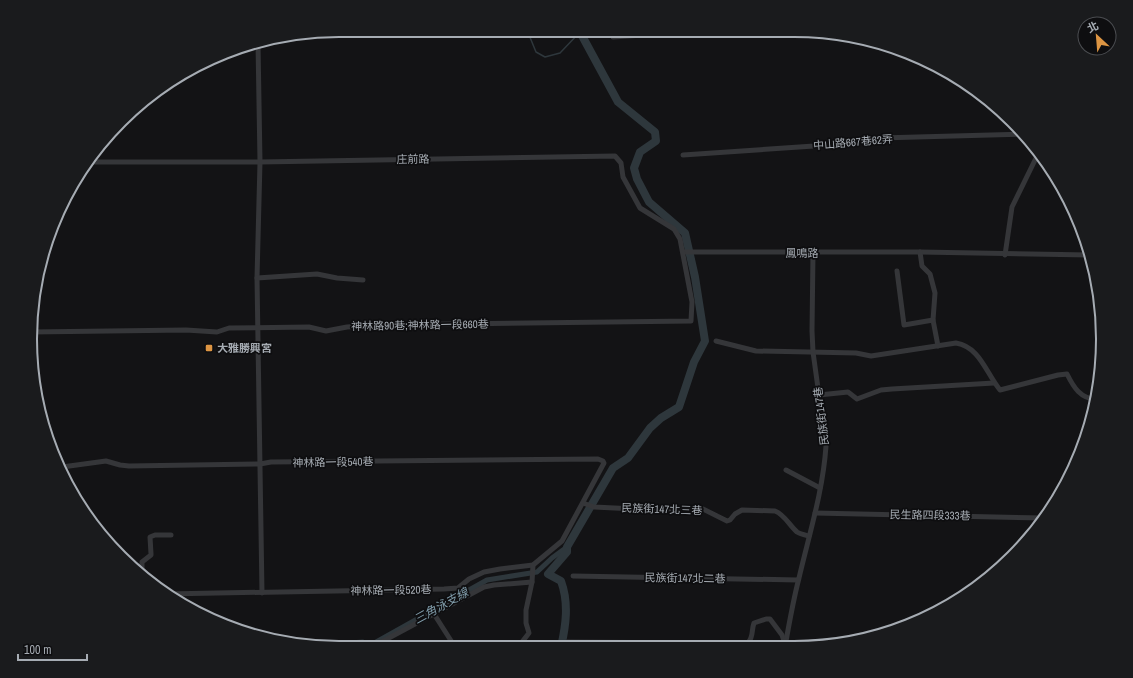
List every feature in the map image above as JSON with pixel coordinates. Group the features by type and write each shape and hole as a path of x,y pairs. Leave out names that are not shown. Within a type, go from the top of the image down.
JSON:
{"street":[{"path":"613,38 624,37"},
{"path":"258,48 260,162 257,278 262,593"},
{"name":"中山路667巷62弄","path":"683,155 814,146 880,138 1016,134"},
{"name":"庄前路","path":"94,162 260,162 615,156 621,163 623,177 640,208 674,229 680,239 683,252"},
{"path":"1005,255 1012,207 1036,158"},
{"name":"鳳鳴路","path":"683,252 920,252 1005,255 1084,255"},
{"name":"神林路90巷;神林路一段660巷","path":"37,332 186,330 217,332 229,328 309,326 326,330 376,325 691,321 692,302 683,252"},
{"path":"920,252 922,266 930,274 934,289 933,320 938,346"},
{"name":"民族街147巷","path":"786,641 798,580 815,513 825,460 826,446 813,352 813,253"},
{"path":"897,271 904,325 933,320"},
{"path":"257,278 317,274 337,278 363,280"},
{"path":"716,341 756,351 856,353 872,356 956,343 969,347 979,356 994,383 1000,390 1067,374 1074,388 1083,396 1090,398"},
{"path":"819,395 848,392 857,399 881,390 994,383"},
{"name":"神林路一段540巷","path":"65,467 106,461 129,466 260,464 277,462 598,459 604,463 583,504"},
{"path":"786,470 820,488"},
{"path":"523,641 529,633 526,623 526,610 532,582 533,566 562,541 583,504"},
{"name":"民族街147北三巷","path":"583,504 594,507 634,509 703,509 727,521 742,510 774,511 779,513 798,533 809,536"},
{"name":"民生路四段333巷","path":"815,513 1038,518"},
{"path":"142,568 142,562 151,556 150,537 155,535 171,535"},
{"name":"神林路一段520巷","path":"177,594 444,590 458,588 484,572 533,566"},
{"name":"民族街147北二巷","path":"573,576 798,580"},
{"path":"383,641 484,587 494,584 532,582"},
{"path":"434,614 451,641"},
{"path":"750,641 754,623 770,619 782,635 784,641"}],"waterway":[{"path":"530,37 536,52 545,57 560,53 575,37"},
{"path":"562,641 566,614 564,589 561,581 548,574 567,552 567,547 613,468 628,458 650,428 661,418 679,407 694,362 705,341 695,277 685,233 649,202 637,179 634,168 640,152 656,141 655,132 618,102 583,37"},
{"name":"三角泳支線","path":"378,641 487,580 537,572 567,547"}],"place":[{"name":"大雅勝興宮","path":"209,348"}]}
